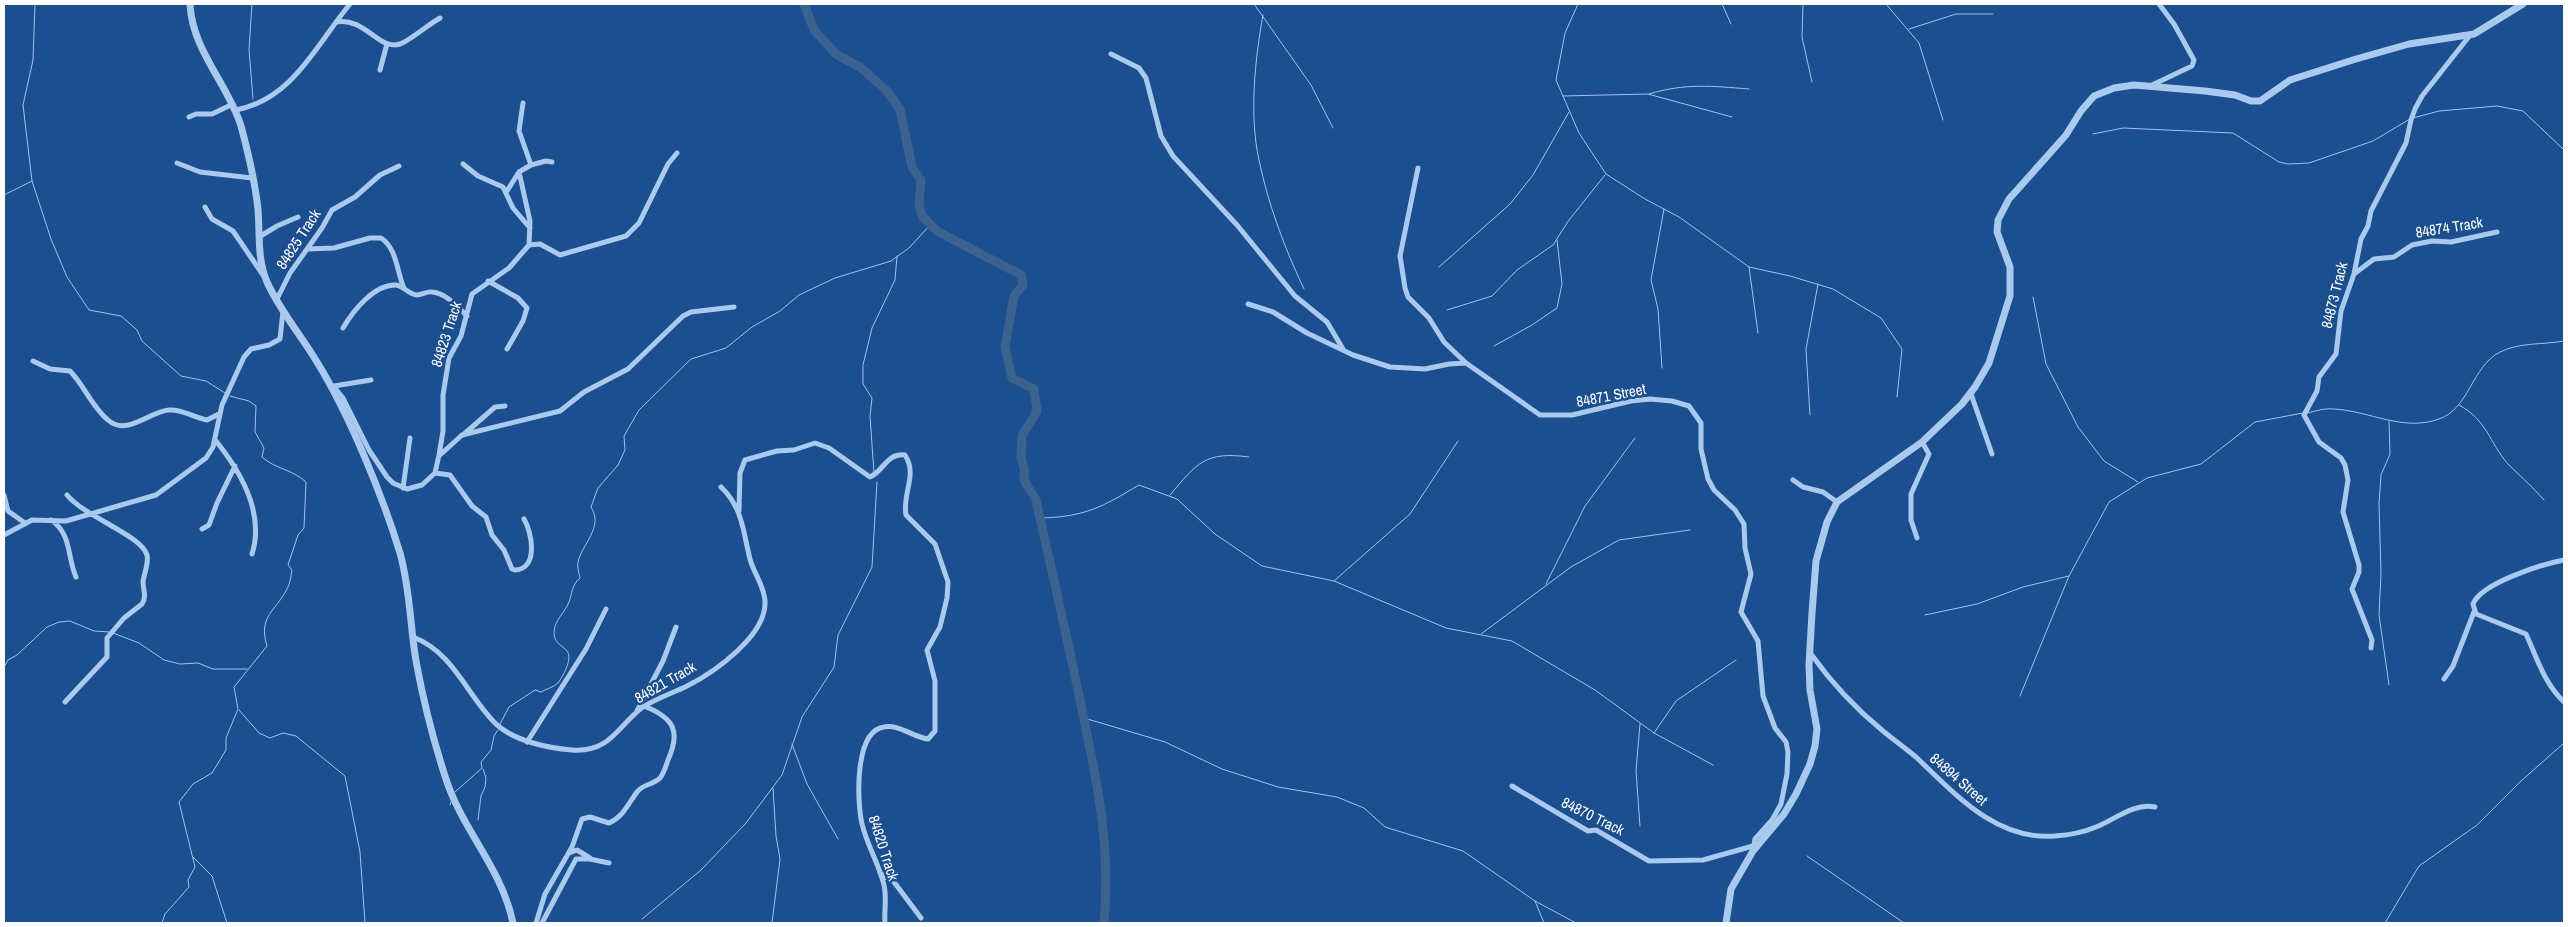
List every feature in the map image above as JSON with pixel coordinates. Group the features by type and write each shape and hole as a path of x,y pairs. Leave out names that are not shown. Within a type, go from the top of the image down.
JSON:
{"street":[{"path":"190,4 198,40 234,107 258,208 259,237 266,280"},
{"path":"189,118 196,114 212,114 234,107 263,102 291,80 316,53 350,4"},
{"path":"2147,88 2180,74 2192,66 2194,60 2174,24 2159,4"},
{"path":"1726,923 1731,888 1753,849 1784,814 1810,764 1817,729 1810,690 1810,654 1816,561 1826,522 1837,502 1922,442 1971,394 1989,363 2010,296 2010,267 1996,232 2002,212 2028,176 2066,135 2081,110 2094,96 2114,88 2134,85 2147,88 2205,91 2235,95 2251,101 2260,101 2290,80 2409,44 2472,34 2497,22 2523,4"},
{"path":"336,22 353,22 387,44 402,43 440,18"},
{"name":"84873 Track","path":"2371,648 2372,640 2352,589 2359,572 2359,565 2343,512 2348,480 2345,465 2341,458 2319,442 2304,415 2317,391 2319,377 2336,354 2341,310 2354,274 2357,253 2368,218 2402,153 2415,109 2422,96 2472,34"},
{"path":"380,70 387,44"},
{"path":"1111,54 1139,68 1146,78 1161,136 1173,156 1242,232 1295,296 1327,322 1343,349"},
{"path":"523,103 518,131 531,165"},
{"path":"519,172 530,228 529,245 540,244 560,255 626,236 639,223 668,164 676,153"},
{"path":"508,191 519,172 531,165 546,161 552,162"},
{"path":"177,163 200,172 252,178"},
{"path":"463,164 478,176 497,183 508,191 513,208 530,228"},
{"name":"84825 Track","path":"276,300 290,273 308,249 332,210 355,197 380,175 399,166"},
{"name":"84871 Street","path":"1418,168 1400,256 1405,288 1408,297 1429,318 1444,342 1466,363 1540,415 1572,415 1631,401 1650,399 1689,406 1701,423 1701,449 1708,479 1714,490 1735,510 1744,524 1745,548 1751,574 1741,612 1758,640 1763,696 1775,728 1788,747 1787,774 1781,804 1772,820 1755,839 1753,849"},
{"path":"205,207 212,219 238,235 327,381 365,462 400,553 424,698 448,785 467,828 489,860 502,884 513,923"},
{"path":"259,237 277,226 298,217"},
{"name":"84874 Track","path":"2354,274 2374,259 2394,258 2412,245 2432,241 2451,242 2497,232"},
{"path":"308,249 334,248 370,238 381,238 388,245 396,260 398,276 405,289"},
{"name":"84823 Track","path":"434,473 443,432 443,395 449,358 461,336 472,294 509,268 529,245"},
{"path":"488,281 518,298 527,308 523,321 507,349"},
{"path":"343,328 355,310 376,292 393,286 419,295 433,292 440,294 467,316"},
{"path":"1248,304 1268,310 1307,333 1363,359 1402,369 1425,369 1466,363"},
{"path":"462,435 560,411 584,392 628,368 683,316 692,312 734,307"},
{"path":"4,535 32,520 66,521 89,515 116,504 156,495 206,458 216,441 220,414 244,357 251,350 269,345 280,339 283,311"},
{"path":"33,361 50,369 70,371 104,416 115,424 138,423 167,410 178,410 207,420 220,414"},
{"path":"334,386 371,380"},
{"path":"327,381 334,386 383,471 393,483 403,488 413,489 422,485 434,473 450,475 472,506 486,517 492,535 504,550 512,569 515,570 525,566 531,556 530,534 524,519"},
{"path":"1971,394 1992,454"},
{"path":"439,455 495,407 505,406"},
{"path":"403,488 410,438"},
{"path":"216,441 235,466 248,491 257,529 252,554"},
{"path":"1917,538 1912,520 1911,494 1929,454 1922,442"},
{"name":"84820 Track","path":"739,511 740,473 745,460 777,451 794,450 815,443 829,448 870,477 891,458 905,456 912,471 906,495 906,515 935,544 942,558 949,590 940,627 927,650 935,681 935,731 928,739 897,728 880,728 872,733 862,754 860,812 862,825 886,894 885,923"},
{"path":"202,530 209,525 217,502 235,466"},
{"path":"1794,480 1803,487 1823,492 1837,502"},
{"name":"84821 Track","path":"413,637 426,643 444,658 495,723 527,742 573,750 609,741 644,706 689,685 723,662 740,648 759,627 765,611 762,584 753,568 739,511 734,501 721,487"},
{"path":"65,702 107,657 107,638 111,632 145,599 143,583 147,560 145,551 127,535 89,515 76,505 67,494"},
{"path":"4,495 8,511 25,523"},
{"path":"51,520 57,524 66,537 70,562 76,577"},
{"path":"2444,679 2453,666 2474,612 2473,604 2475,598 2486,589 2541,564 2564,560"},
{"path":"527,742 586,649 606,609"},
{"path":"2474,612 2526,634 2549,684 2564,702"},
{"path":"637,712 647,688 663,661 676,627"},
{"name":"84894 Street","path":"1810,654 1832,683 1970,807 2021,835 2048,837 2074,835 2129,811 2147,806 2155,808"},
{"path":"536,923 545,894 568,854 582,819 590,817 609,823 621,815 642,787 655,782 662,774 676,739 666,719 658,712 644,706"},
{"name":"84870 Track","path":"1512,786 1571,822 1588,831 1596,830 1649,860 1703,860 1753,849"},
{"path":"568,854 577,850 590,858"},
{"path":"542,923 559,894 572,863 580,858 590,858 609,863"},
{"path":"880,873 894,882 921,918"}],"waterway":[{"path":"35,4 33,60 23,105 32,181 51,239 67,277 89,310 121,316 137,330 142,341 181,376 206,381 225,393"},
{"path":"252,4 249,50 253,99"},
{"path":"804,4 814,30 837,55 860,67 887,91 900,109 912,167 921,180 919,204 922,216 937,231 1021,275 1023,285 1014,296 1005,347 1012,378 1034,389 1037,411 1022,436 1021,458 1024,468 1024,480 1036,500 1097,787 1106,866 1104,923"},
{"path":"1254,4 1311,85 1333,128"},
{"path":"1578,4 1565,33 1556,80 1579,133 1606,174 1645,199 1679,217 1749,267 1790,276 1833,289 1881,318 1902,349 1897,397"},
{"path":"1722,4 1731,24"},
{"path":"1803,4 1802,37 1812,82"},
{"path":"1886,4 1919,43 1943,120"},
{"path":"2220,4 2229,4"},
{"path":"1909,29 1956,14 1993,14"},
{"path":"1263,15 1254,87 1256,143 1272,210 1304,289"},
{"path":"1649,94 1687,87 1711,86 1749,89"},
{"path":"1563,96 1648,94 1732,117"},
{"path":"2413,118 2439,111 2497,106 2523,111 2564,150"},
{"path":"1439,267 1510,204 1533,175 1569,112"},
{"path":"2093,134 2123,128 2233,133 2279,162 2288,164 2309,163 2373,141 2410,119"},
{"path":"1447,310 1492,296 1517,270 1553,245 1569,220 1605,175"},
{"path":"4,195 32,181"},
{"path":"1662,368 1658,309 1651,280 1664,209"},
{"path":"500,724 509,707 535,690 541,692 554,686 565,672 569,654 555,639 554,628 569,602 577,580 580,578 578,562 594,528 594,514 591,507 598,488 618,465 625,450 624,436 639,410 691,359 726,348 752,327 780,311 799,295 835,278 891,261 909,248 930,225"},
{"path":"1494,346 1532,325 1557,308 1562,284 1557,240"},
{"path":"874,473 870,416 872,398 863,384 863,365 872,328 895,280 897,256"},
{"path":"1749,267 1758,333"},
{"path":"1810,415 1806,349 1818,284"},
{"path":"2033,297 2046,364 2078,427 2104,461 2138,482"},
{"path":"2307,413 2334,409 2399,422 2426,422 2439,419 2449,414 2457,406 2483,367 2500,352 2524,345 2564,341"},
{"path":"162,923 165,914 189,887 188,880 195,867 179,802 193,784 212,773 226,750 226,738 238,709 234,687 267,646 265,636 266,621 288,587 292,570 288,565 298,535 304,528 306,482 295,474 272,464 262,457 264,448 255,432 256,406 249,401 230,396"},
{"path":"2459,405 2476,417 2508,464 2544,500"},
{"path":"2020,696 2069,576 2109,502 2147,478 2201,464 2255,422 2303,413"},
{"path":"2389,421 2390,454 2381,475 2379,504 2381,573 2379,615 2389,685"},
{"path":"1546,584 1585,506 1635,438"},
{"path":"1334,581 1410,514 1458,441"},
{"path":"1170,495 1195,467 1203,462 1222,456 1249,457"},
{"path":"642,919 701,870 746,823 782,775 802,717 834,667 838,635 872,567 877,482"},
{"path":"1040,518 1069,516 1081,513 1103,505 1139,485 1177,499 1215,534 1262,566 1334,581 1446,628 1512,641 1595,690 1654,733 1713,765"},
{"path":"1481,634 1571,567 1619,540 1690,530"},
{"path":"1925,615 1977,604 2023,587 2069,576"},
{"path":"4,667 8,660 17,655 47,627 59,622 70,621 94,631 109,632"},
{"path":"113,633 139,643 164,660 180,664 198,663 213,669 247,669"},
{"path":"1654,733 1676,701 1736,660"},
{"path":"239,710 259,733 270,738 283,733 296,736 345,776 360,852 365,923"},
{"path":"1084,718 1165,742 1222,769 1278,787 1337,797 1364,808 1385,827 1463,851 1535,901 1576,923"},
{"path":"1640,724 1636,771 1640,826"},
{"path":"455,792 482,768 481,762 491,750 494,736 498,730"},
{"path":"2385,923 2419,866 2477,825 2521,781 2564,743"},
{"path":"792,744 807,784 838,839"},
{"path":"478,820 481,796 486,778 483,769"},
{"path":"772,923 780,859 776,836 773,788"},
{"path":"1807,856 1904,923"},
{"path":"193,857 212,876 227,923"},
{"path":"1535,901 1544,923"}]}
